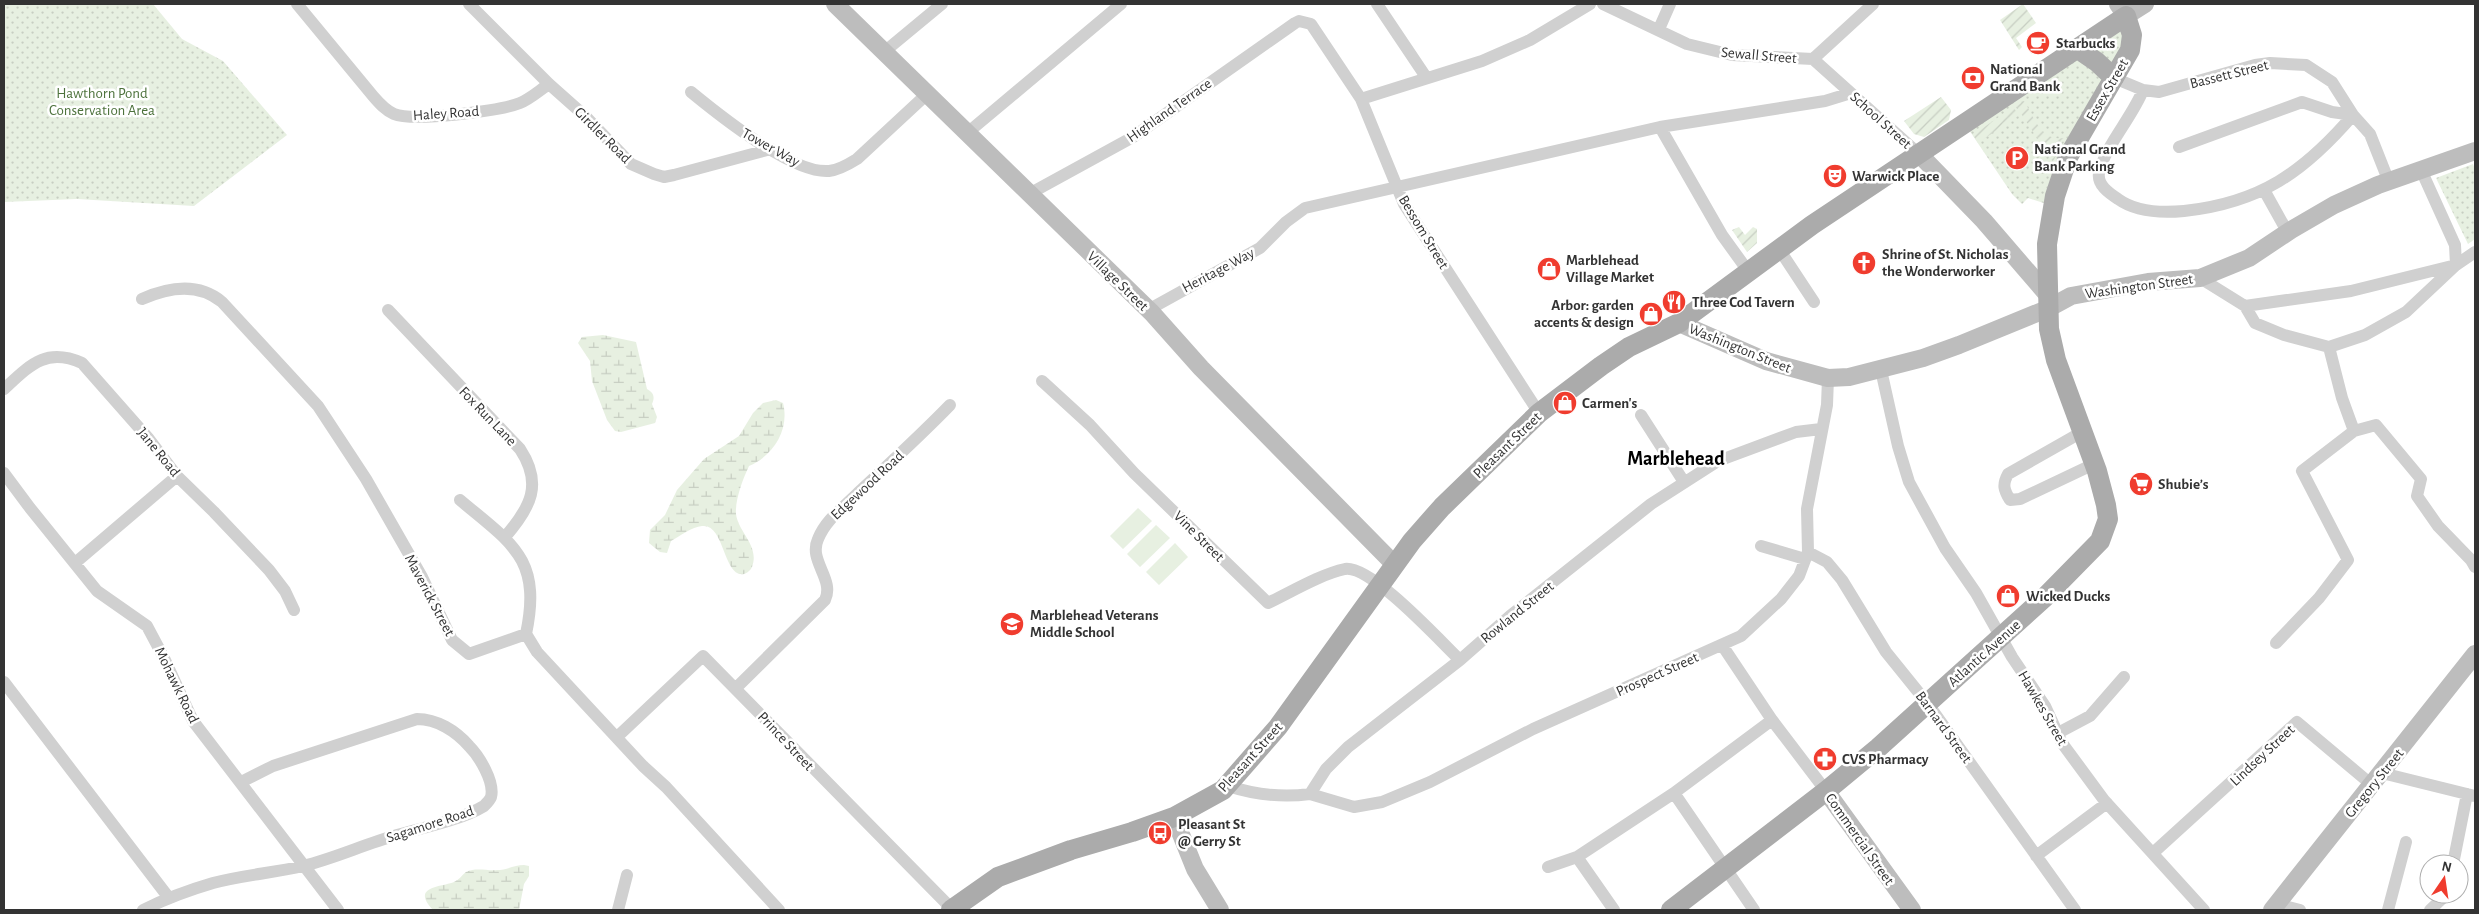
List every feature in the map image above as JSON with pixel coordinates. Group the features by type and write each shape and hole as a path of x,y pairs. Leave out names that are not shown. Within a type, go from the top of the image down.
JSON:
{"main road":[{"name":"Village Street","path":"835,4 926,96 1148,310 1201,368 1395,565"},
{"name":"Pleasant Street","path":"951,910 998,877 1071,850 1174,817 1212,797 1228,786 1284,720 1395,565 1442,508 1539,413 1629,347 1679,323 1779,249 2078,50 2122,10 2145,4"},
{"name":"Essex Street","path":"2047,301 2047,244 2054,201 2066,162 2114,78 2132,41 2131,27 2122,10"},
{"name":"Bassett Street","path":"2078,50 2097,62 2114,78"},
{"name":"Washington Street","path":"1679,323 1766,361 1828,378 1849,377 1881,370 1959,345 2047,301 2100,289 2200,278 2249,258 2334,205 2389,182 2475,152"},
{"name":"School Street","path":"1920,155 2024,264 2047,301"},
{"path":"2024,264 2047,244"},
{"name":"Atlantic Avenue","path":"1672,910 1826,791 1928,704 2088,556 2100,540 2106,529 2108,512 2094,464 2054,353 2047,301"},
{"name":"Gregory Street","path":"2275,907 2475,654"},
{"name":"Commercial Street","path":"1826,791 1912,910"},
{"path":"1174,817 1195,869 1220,910"}],"street":[{"name":"Haley Road","path":"297,4 383,107 394,114 428,118 499,108 520,103 549,84"},
{"name":"Girdler Road","path":"469,4 549,84 585,116 631,164 664,177 684,174 772,150"},
{"path":"884,52 942,4"},
{"path":"966,134 1121,4"},
{"path":"1377,4 1426,77"},
{"path":"1361,100 1426,77 1482,61 1530,40 1590,4"},
{"name":"Sewall Street","path":"1603,4 1659,29 1687,44 1732,55 1814,59 1873,4"},
{"path":"1659,29 1670,4"},
{"name":"Bessom Street","path":"1305,22 1314,28 1361,100 1404,204 1539,413"},
{"name":"Highland Terrace","path":"1034,199 1133,137 1294,23 1305,22"},
{"name":"School Street","path":"1814,59 1920,155"},
{"name":"Bassett Street","path":"2114,78 2143,90 2159,92 2241,68 2270,63 2289,63 2306,66 2332,82 2353,115 2370,134 2389,182"},
{"path":"2143,90 2137,105 2107,155 2099,174 2102,186 2113,196 2124,203 2143,209 2170,212 2205,208 2235,202 2264,190 2316,154 2353,115"},
{"name":"Tower Way","path":"691,92 734,126 772,150 817,170 829,171 845,166 857,159 926,96"},
{"name":"Heritage Way","path":"1148,310 1260,248 1286,222 1305,208 1660,127 1825,100 1850,93"},
{"path":"2179,148 2302,102 2332,112 2353,115"},
{"path":"1660,127 1722,235 1748,271"},
{"path":"2422,172 2455,245 2456,265"},
{"path":"2264,190 2288,233"},
{"path":"1779,249 1814,302"},
{"path":"2200,278 2245,306 2255,323 2284,335 2329,347 2365,335 2406,312 2456,265 2475,252"},
{"path":"2245,306 2351,291 2456,265"},
{"name":"Maverick Street","path":"142,299 175,289 199,289 212,293 318,406 365,478 417,568 452,640 469,654 526,634"},
{"name":"Fox Run Lane","path":"388,310 520,449 530,464 533,478 532,492 518,521 505,536"},
{"path":"2329,347 2342,398 2354,431"},
{"name":"Jane Road","path":"4,389 41,360 56,355 67,356 82,363 150,439 177,476 269,570 285,591 294,610"},
{"name":"Hawkes Street","path":"1881,370 1898,446 1909,482 1945,548 1976,593 2001,638 2045,706 2062,743 2107,803 2204,910"},
{"name":"Prospect Street","path":"1310,794 1354,807 1377,804 1430,782 1533,730 1741,636 1781,599 1799,576 1806,555 1806,509 1827,405 1828,378"},
{"name":"Vine Street","path":"1042,382 1090,425 1134,473 1268,603 1345,569 1355,569 1381,584"},
{"name":"Edgewood Road","path":"736,688 825,600 828,593 827,583 814,550 816,541 829,520 950,406"},
{"path":"1641,415 1684,482"},
{"path":"2276,643 2319,598 2348,560 2302,471 2354,431 2376,424 2421,479 2417,496 2438,526 2475,567"},
{"name":"Rowland Street","path":"1310,794 1326,769 1348,747 1460,660 1509,616 1651,504 1718,461 1796,432 1821,429"},
{"path":"2082,432 2008,474 2004,482 2004,490 2010,500 2020,499 2094,464"},
{"name":"Mohawk Road","path":"4,472 97,591 147,626 193,721 338,910"},
{"path":"75,563 177,476"},
{"path":"460,500 505,536 517,552 529,578 530,596 526,634 537,652 779,910"},
{"name":"Barnard Street","path":"1761,546 1806,555 1827,562 1842,580 1886,652 1928,704 2075,910"},
{"path":"1381,584 1460,660"},
{"name":"Commercial Street","path":"1722,645 1772,720 1826,791"},
{"name":"Prince Street","path":"617,736 703,656 951,910"},
{"path":"2058,733 2090,716 2124,677"},
{"path":"4,682 170,898"},
{"name":"Sagamore Road","path":"241,782 273,766 417,719 427,719 446,728 470,746 480,762 489,783 490,797 485,806 439,824 396,835 304,866"},
{"path":"1548,867 1577,857 1674,793 1772,720"},
{"name":"Lindsey Street","path":"2153,853 2297,722 2377,779"},
{"path":"2377,779 2471,795 2456,854"},
{"path":"1228,786 1248,793 1271,796 1285,797 1310,794"},
{"path":"1674,793 1754,910"},
{"path":"2036,856 2107,803"},
{"path":"2388,910 2406,842"},
{"path":"1577,857 1614,910"},
{"path":"143,910 170,898 239,876 304,866"},
{"path":"618,910 627,875"},
{"path":"2275,907 2300,910"}],"green space":[{"name":"Hawthorn Pond Conservation Area","path":"4,4 153,4 182,39 223,61 287,135 194,206 77,199 4,202"},
{"path":"2023,4 2036,23 2016,38 2022,47 2019,50 2000,20"},
{"path":"2126,16 2131,27 2053,206 2028,198 2022,204 2012,194 1965,124"},
{"path":"1941,97 1951,110 1949,120 1924,137 1914,134 1904,121"},
{"path":"2024,101 2035,121 2044,132 2049,136 2064,138 2053,162 2016,106"},
{"path":"2013,107 2019,115 1978,143 1973,135"},
{"path":"2473,164 2475,169 2475,239 2468,244 2436,178"},
{"path":"1739,227 1745,235 1753,227 1757,229 1757,243 1747,252 1732,230"},
{"path":"603,335 636,342 647,389 653,395 652,404 657,417 655,423 621,432 615,431 607,420 592,381 590,361 578,343 582,337"},
{"path":"776,400 783,403 785,413 782,432 772,449 758,462 749,466 737,502 736,514 738,521 753,552 754,559 750,570 744,574 737,573 732,568 720,541 710,527 694,528 671,541 667,553 660,552 649,543 650,530 665,515 677,490 704,459 739,436 753,413 763,403"},
{"path":"1138,508 1152,521 1123,549 1110,536"},
{"path":"1156,525 1170,538 1140,567 1127,554"},
{"path":"1175,543 1188,557 1159,585 1146,572"},
{"path":"524,865 529,866 529,876 524,884 519,910 433,910 427,902 426,892 454,882 466,872 478,869 500,870"}],"place":[{"name":"Starbucks","path":"2038,43"},
{"name":"National Grand Bank","path":"1973,78"},
{"name":"National Grand Bank Parking","path":"2017,158"},
{"name":"Warwick Place","path":"1835,176"},
{"name":"Shrine of St. Nicholas the Wonderworker","path":"1864,263"},
{"name":"Marblehead Village Market","path":"1549,269"},
{"name":"Three Cod Tavern","path":"1674,302"},
{"name":"Arbor: garden accents & design","path":"1651,314"},
{"name":"Carmen's","path":"1565,403"},
{"name":"Shubie’s","path":"2141,484"},
{"name":"Wicked Ducks","path":"2008,596"},
{"name":"Marblehead Veterans Middle School","path":"1012,624"},
{"name":"CVS Pharmacy","path":"1825,759"},
{"name":"Pleasant St @ Gerry St","path":"1160,833"}],"district":[{"name":"Marblehead","path":"1676,458"}]}
